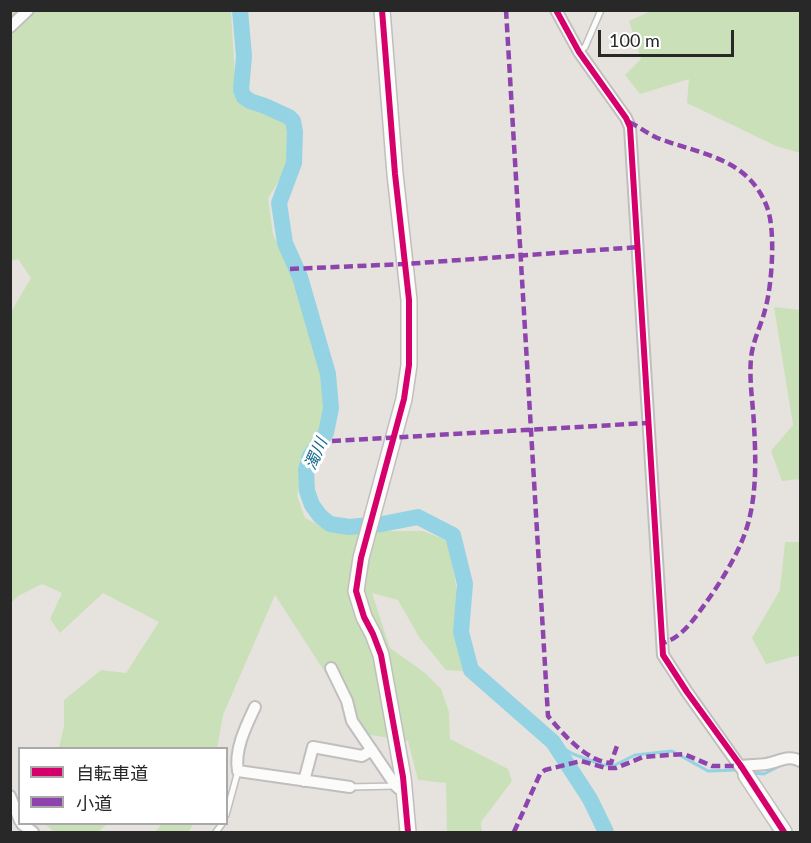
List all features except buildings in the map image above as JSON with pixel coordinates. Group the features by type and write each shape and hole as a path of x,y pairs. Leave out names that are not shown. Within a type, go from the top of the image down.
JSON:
{"street":[{"path":"10,27 28,10"},
{"path":"382,10 395,174 409,300 409,365 404,399 361,558 357,591 364,617 374,634 381,655 408,832"},
{"path":"556,10 579,52 630,127 663,655 784,832"},
{"path":"331,668 347,701 352,721 401,790"},
{"path":"255,707 245,729 236,761 238,771 350,787"},
{"path":"304,781 313,747 362,756 372,750"},
{"path":"743,769 769,764 783,758 794,758 801,761"},
{"path":"10,796 18,815"}],"lane":[{"path":"579,52 585,47 601,10"},
{"path":"228,807 238,771"},
{"path":"350,787 401,790"}],"green space":[{"path":"653,10 800,11 800,153 776,146 687,103 689,79 640,94 625,75 641,59 629,21"},
{"path":"11,11 231,11 236,95 249,107 269,112 285,120 290,124 293,134 291,162 268,198 273,235 296,278 326,373 329,408 324,432 308,453 297,496 305,518 330,531 423,531 448,541 457,591 463,671 446,670 419,637 398,600 372,593 390,648 425,673 441,689 449,712 450,739 508,769 512,781 481,822 482,832 447,832 446,783 418,780 408,741 365,734 275,595 223,715 217,747 59,747 64,726 64,700 101,670 126,673 159,622 103,593 60,633 50,619 62,593 42,584 18,596 11,603 11,312 31,278 18,259 11,261"},
{"path":"774,307 800,310 800,479 782,481 771,451 793,425"},
{"path":"785,542 800,542 800,655 766,664 752,638 780,590"},
{"path":"46,825 106,825 98,832 54,832"},
{"path":"161,825 192,825 189,832 155,832"}],"waterway":[{"name":"濁川","path":"240,10 244,56 241,90 244,97 289,117 293,121 295,132 294,163 279,203 285,243 300,277 328,374 331,408 326,433 310,456 306,470 307,491 312,505 330,524 349,527 418,517 453,535 465,584 461,632 471,670 553,742 590,799 606,832"},
{"path":"553,742 573,754 603,765 615,765 635,755 672,751 708,771 737,770"},
{"path":"753,773 764,774 785,763"}],"marked path":[{"path":"506,10 548,716 576,745 593,758 611,763 618,743"},
{"path":"629,122 656,137 708,155 736,168 759,191 767,207 771,229 770,287 751,358 755,466 754,494 749,520 732,561 705,604 681,633 662,643"},
{"path":"290,269 405,264 639,247"},
{"path":"332,441 648,423"},
{"path":"514,832 540,774 545,770 581,761 606,768 616,768 643,757 684,754 712,766 741,766"}],"cycle path":[{"path":"382,10 395,174 409,300 409,365 404,399 361,558 356,591 364,617 381,655 403,777 408,832"},
{"path":"556,10 579,52 630,127 663,655 784,832"}]}
